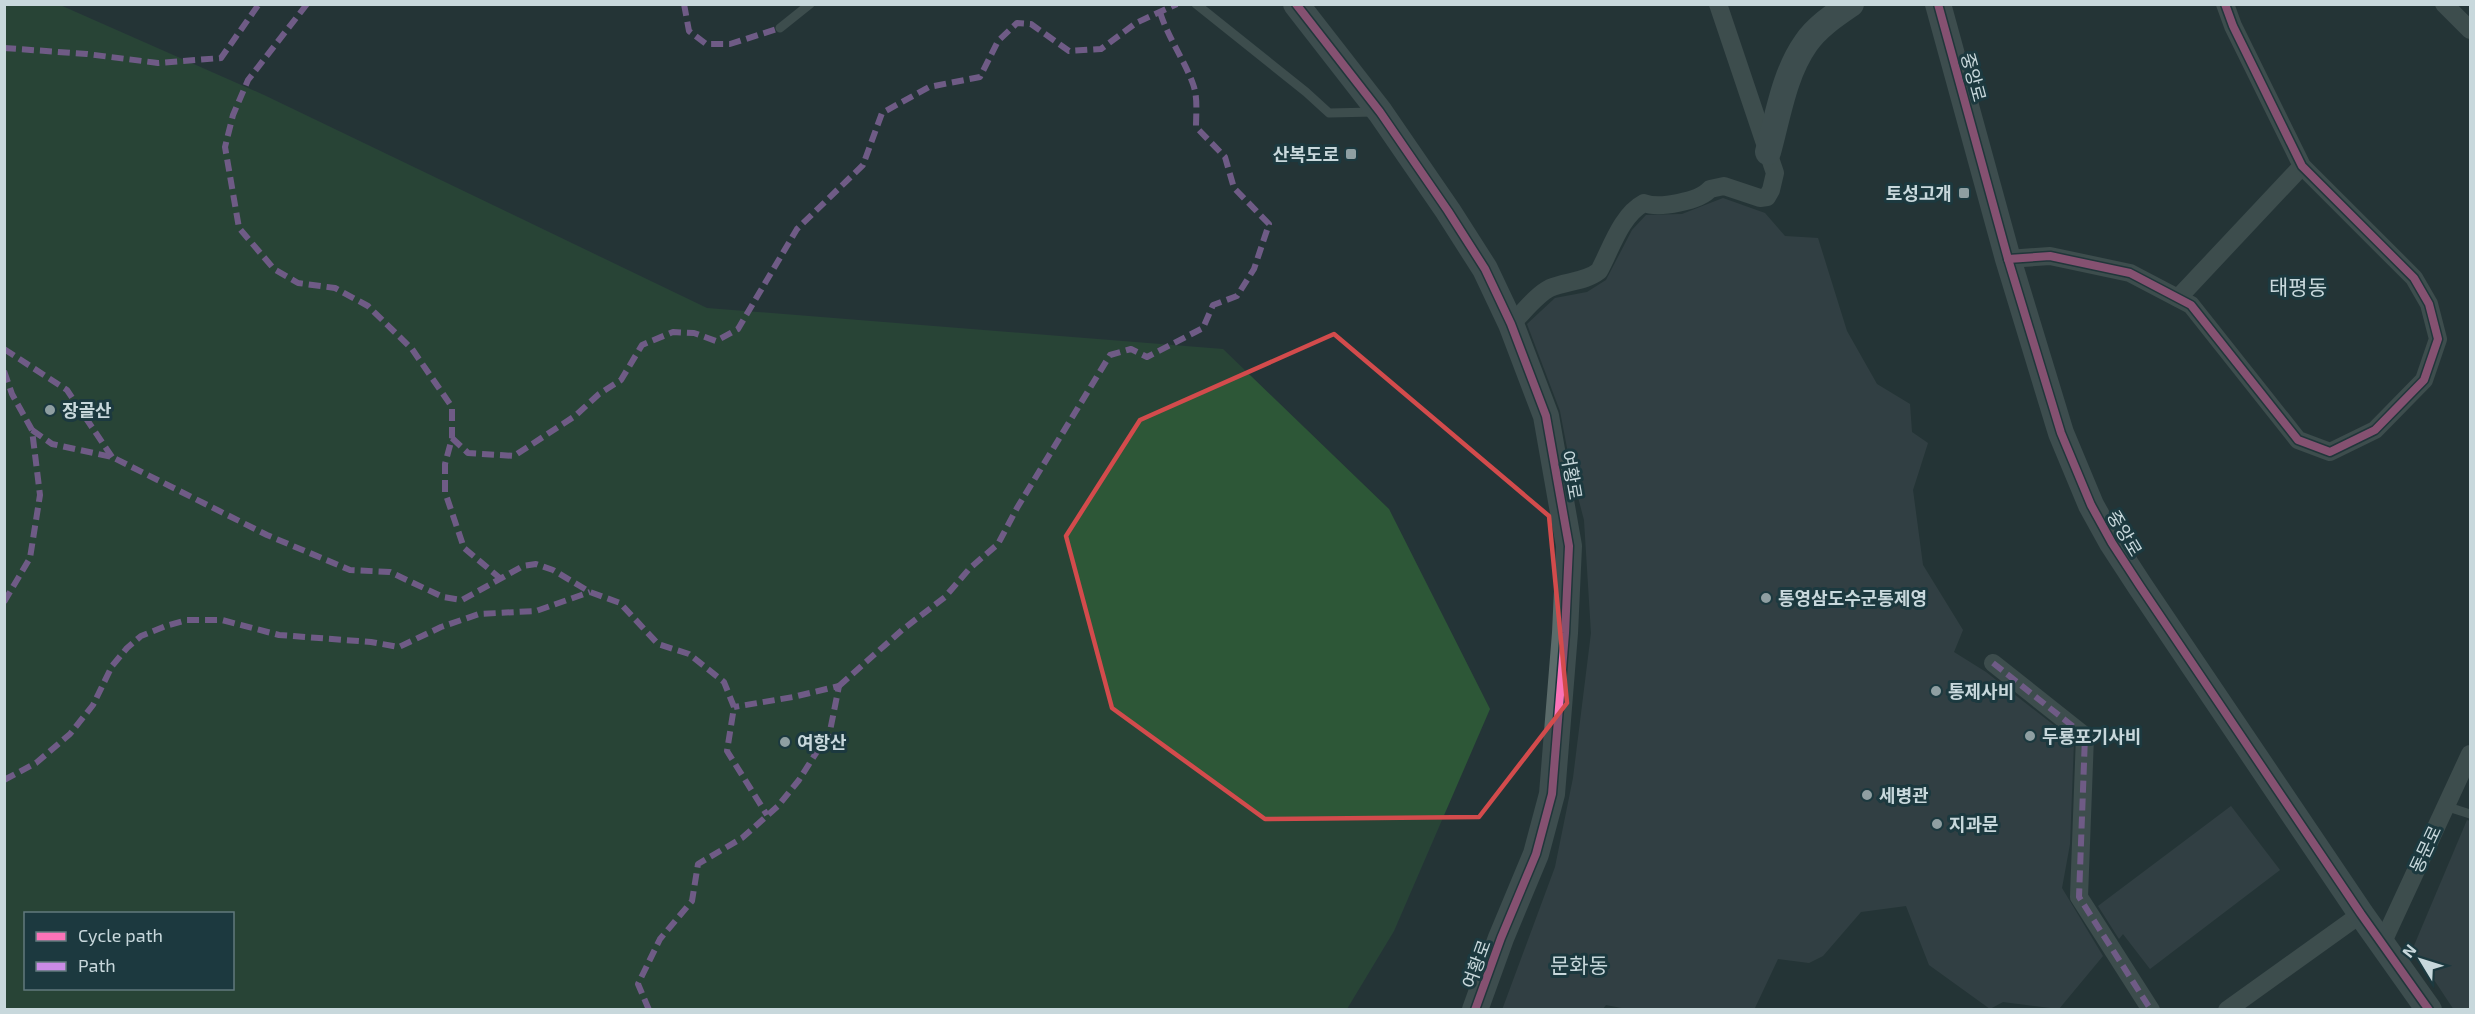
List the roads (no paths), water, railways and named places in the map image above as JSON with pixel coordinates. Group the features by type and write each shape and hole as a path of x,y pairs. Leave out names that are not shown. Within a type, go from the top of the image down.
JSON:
{"street":[{"name":"여황로","path":"1296,4 1380,112 1485,269 1511,324 1546,416 1569,546 1566,622 1552,794 1536,854 1501,938 1475,1010"},
{"path":"1511,324 1547,289 1566,282 1592,277 1599,271 1628,218 1635,208 1644,203 1651,206 1691,200 1704,196 1710,189 1724,186 1760,198 1767,197 1775,173 1718,4"},
{"path":"1768,152 1790,76 1806,43 1829,18 1851,4"},
{"path":"2008,259 2050,256 2130,273 2191,305 2298,440 2330,453 2375,430 2424,380 2438,339 2429,304 2414,278 2302,166 2233,26 2225,4"},
{"path":"2444,4 2470,30"},
{"name":"중앙로","path":"1933,8 2061,433 2091,505 2140,586 2428,1010"},
{"path":"2178,298 2302,166"},
{"path":"1993,663 2085,736 2079,897 2151,1010"},
{"name":"동문로","path":"2382,944 2445,806 2468,765"},
{"path":"2226,1010 2361,914"}],"lane":[{"path":"780,28 810,4"},
{"path":"1196,4 1329,113 1380,112"},
{"path":"2445,806 2470,814"}],"place":[{"name":"산복도로","path":"1351,154"},
{"name":"토성고개","path":"1964,193"},
{"name":"장골산","path":"50,410"},
{"name":"통영삼도수군통제영","path":"1766,598"},
{"name":"통제사비","path":"1936,691"},
{"name":"두룡포기사비","path":"2030,736"},
{"name":"여항산","path":"785,742"},
{"name":"세병관","path":"1867,795"},
{"name":"지과문","path":"1937,824"}],"district":[{"name":"태평동","path":"2298,286"},
{"name":"문화동","path":"1579,964"}]}
